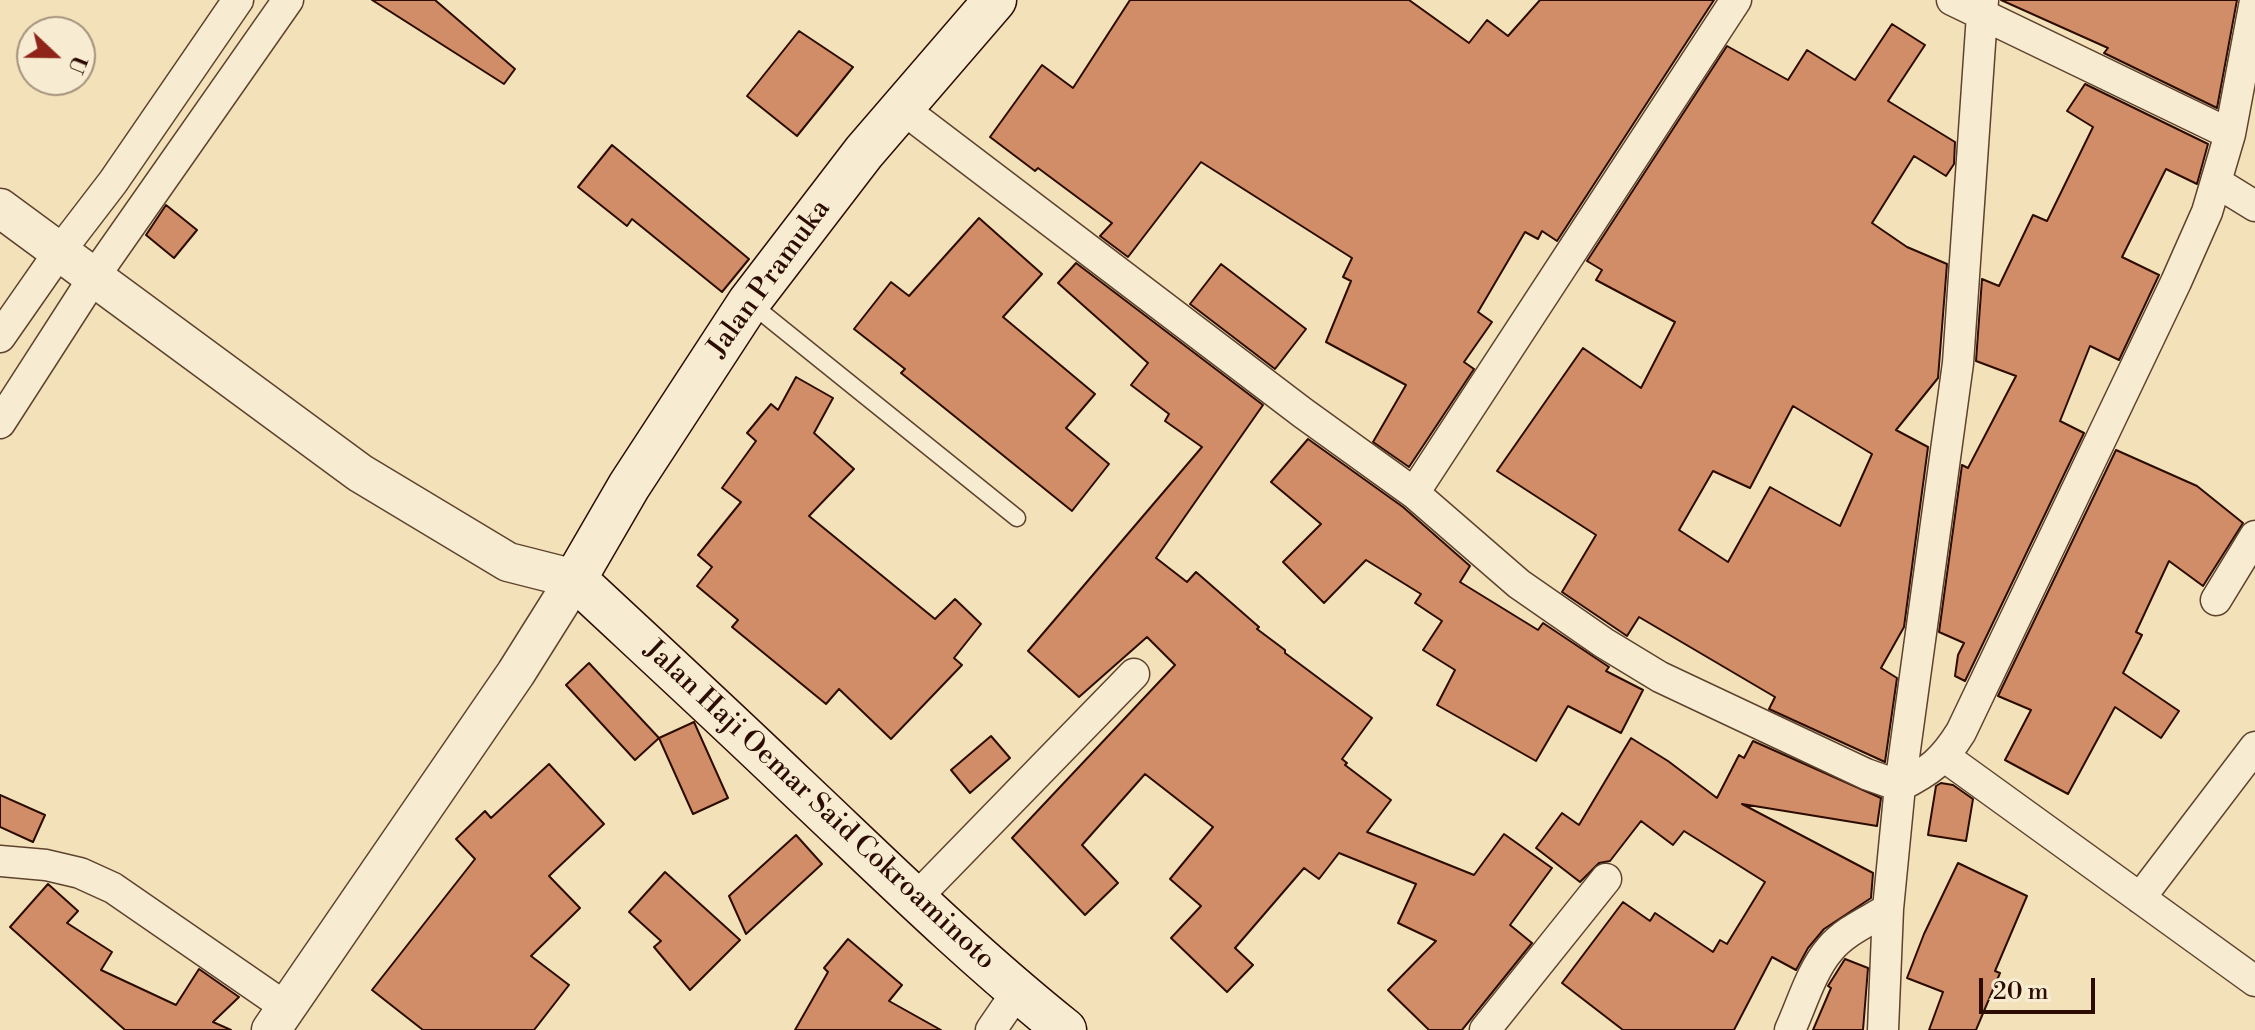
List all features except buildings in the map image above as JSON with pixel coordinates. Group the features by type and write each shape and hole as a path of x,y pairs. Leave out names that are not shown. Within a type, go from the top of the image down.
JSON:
{"main road":[{"name":"Jalan Pramuka","path":"575,579 629,486 749,302 864,152 995,0"},
{"name":"Jalan Haji Oemar Said Cokroaminoto","path":"575,579 658,653 915,899 1017,992 1065,1030"}],"street":[{"path":"0,423 113,182 238,0"},
{"path":"0,337 77,264 288,0"},
{"path":"1414,493 1736,0"},
{"path":"1952,0 1983,7 2230,134"},
{"path":"903,109 1290,404 1414,493 1519,584 1615,650 1660,677 1866,774 1900,786 1925,774 1945,757 1961,732 2176,282 2207,212 2230,134 2255,1"},
{"path":"1883,1030 1888,909 1900,786 1958,363 1983,7"},
{"path":"2216,182 2255,206"},
{"path":"0,208 360,473 508,562 575,579 516,673 279,1019 113,888 80,873 46,865 0,861"},
{"path":"2216,600 2255,536"},
{"path":"915,899 1134,674"},
{"path":"2140,898 2255,747"},
{"path":"1945,757 2255,981"},
{"path":"1485,1030 1606,879"},
{"path":"1790,1030 1820,963 1830,948 1888,909"},
{"path":"991,1030 1017,992"}],"lane":[{"path":"749,302 1017,518"}]}
